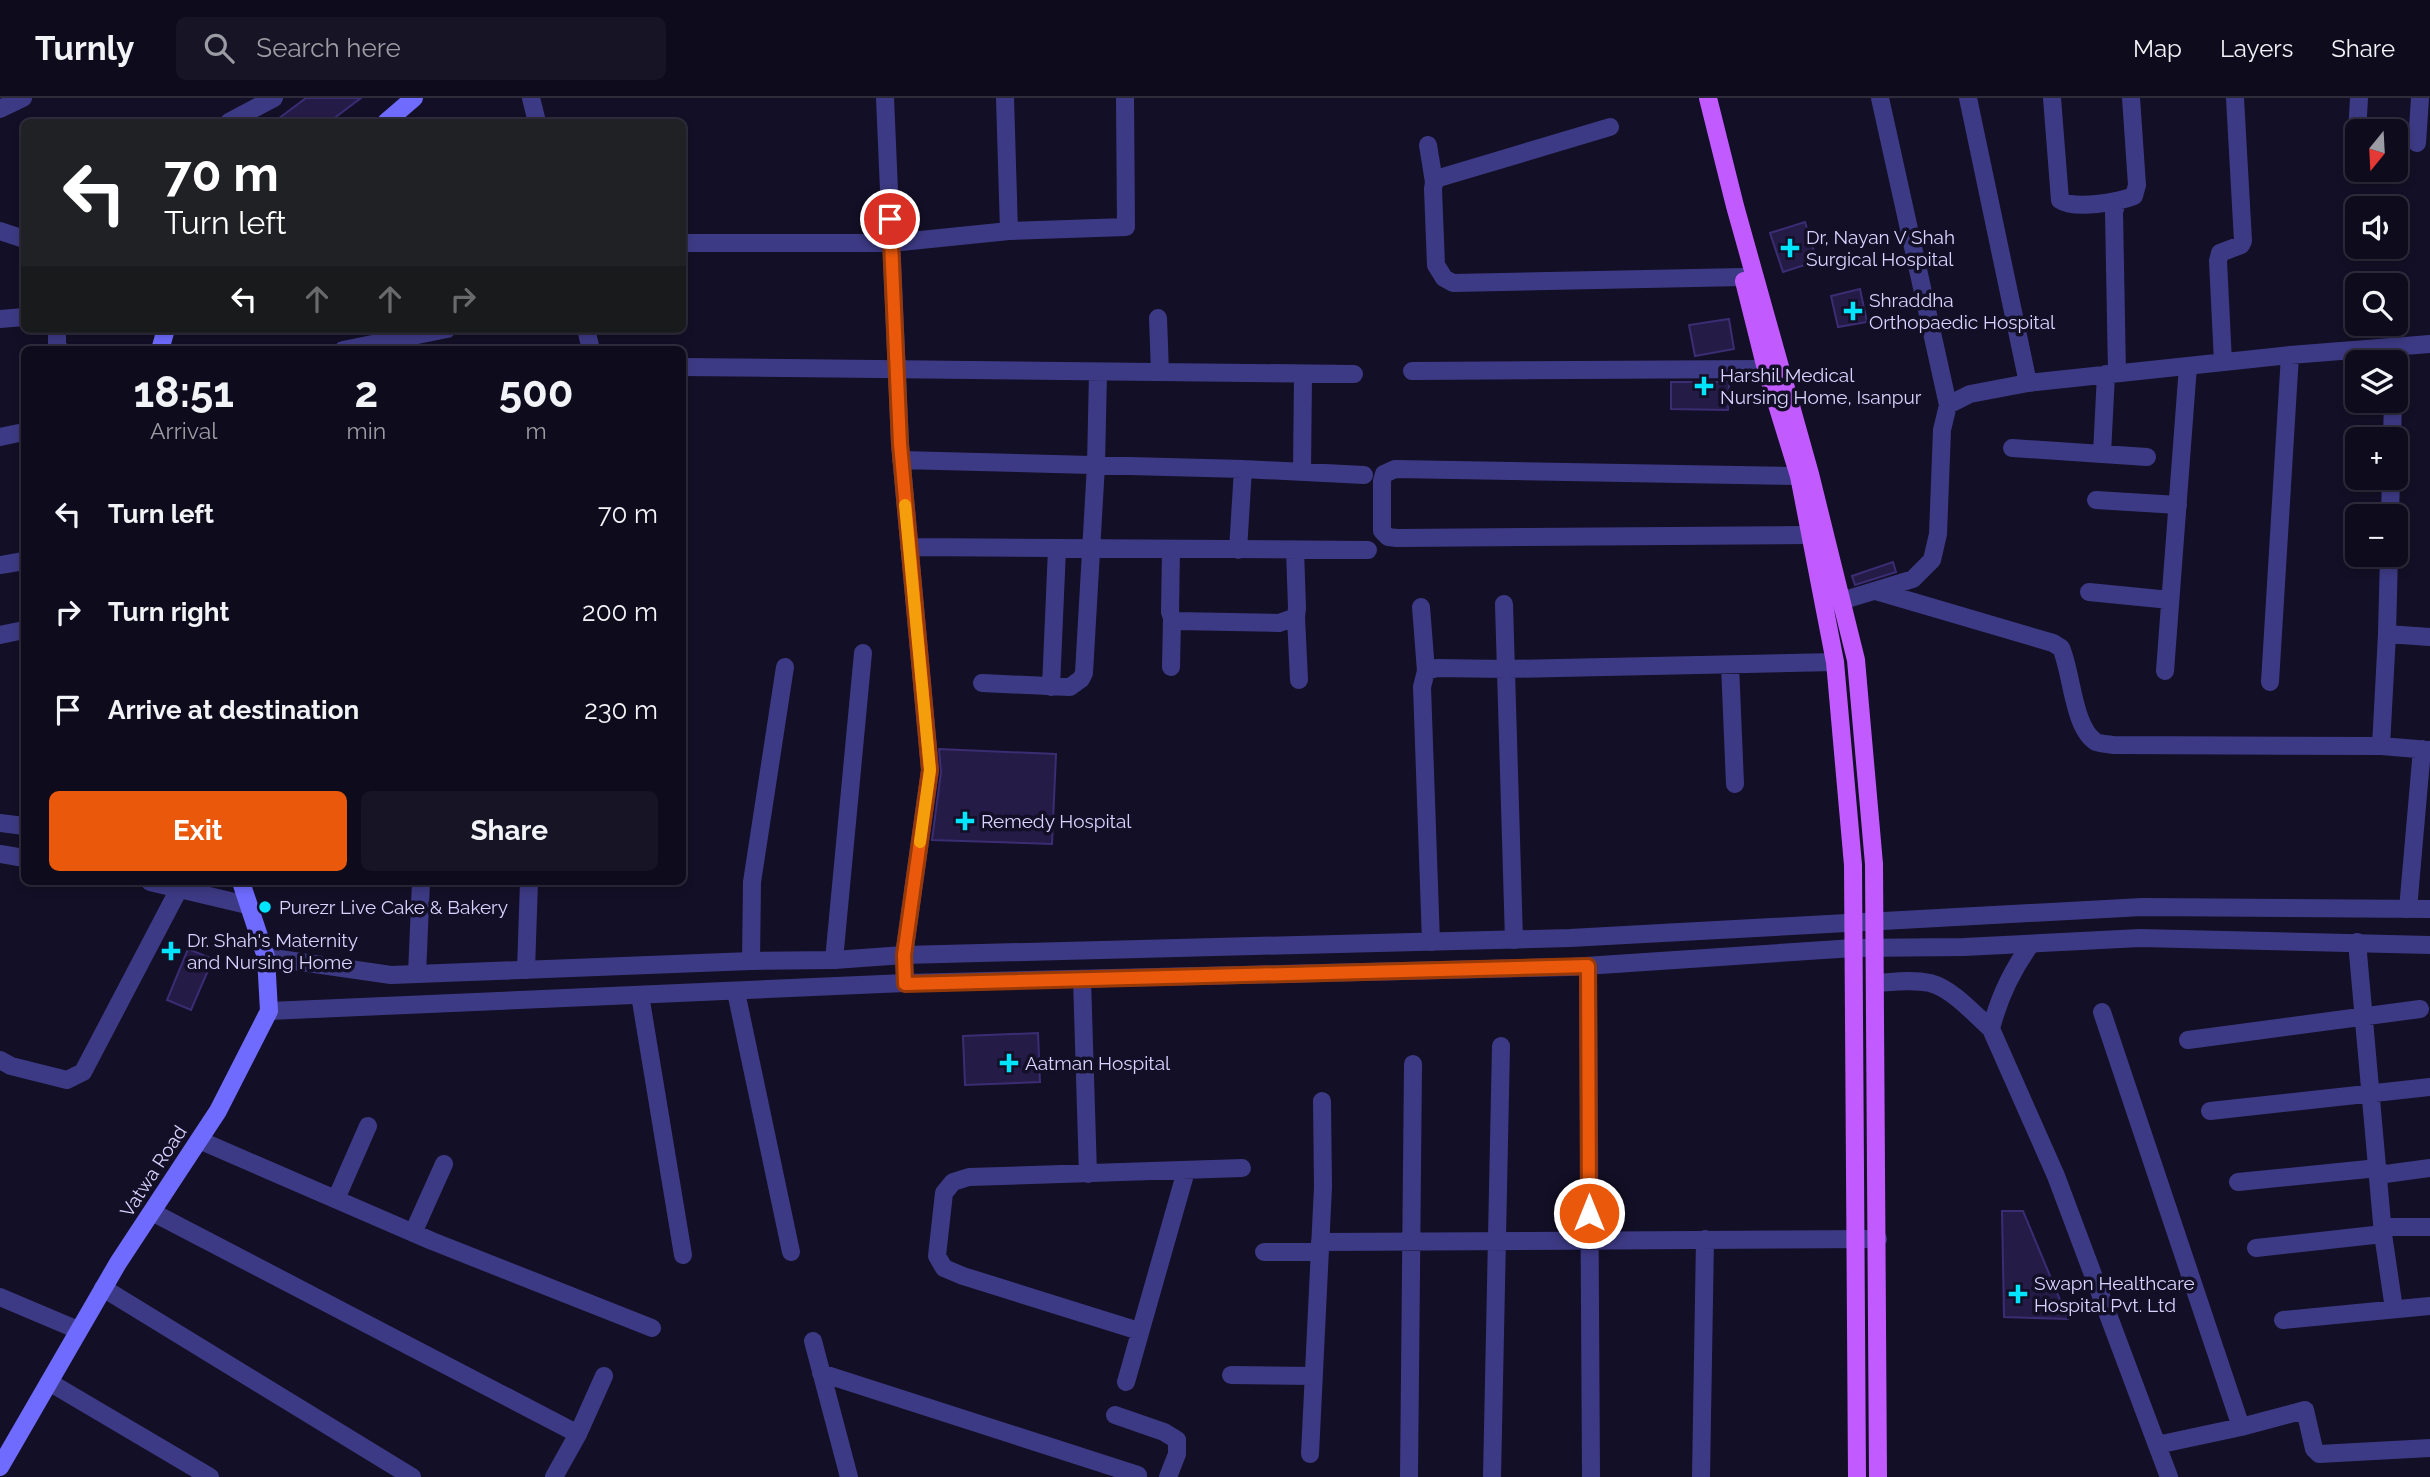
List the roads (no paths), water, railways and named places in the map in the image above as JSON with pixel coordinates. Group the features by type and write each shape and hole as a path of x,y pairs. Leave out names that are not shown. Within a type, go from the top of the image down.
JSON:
{"main road":[{"path":"390,119 414,98"},
{"path":"1697,98 1766,369 1800,476 1811,535 1833,604 1856,660 1874,864 1878,1477"},
{"path":"1708,98 1735,206 1810,474 1833,604 1835,662 1853,865 1857,1477"},
{"path":"242,885 266,957 269,1011"},
{"name":"Vatwa Road","path":"0,1467 103,1288 218,1111 269,1011"}],"street":[{"path":"0,109 23,98"},
{"path":"235,119 274,98"},
{"path":"531,98 536,119"},
{"path":"885,98 901,460 930,770 904,955 905,984"},
{"path":"1005,98 1009,231"},
{"path":"686,243 891,243 1009,231 1126,227 1125,98"},
{"path":"1833,604 1913,579 1932,560 1938,534 1942,430 1948,405 1880,98"},
{"path":"1968,98 2028,383"},
{"path":"2052,98 2060,200 2067,204 2117,202 2134,196 2136,191 2131,98"},
{"path":"2223,362 2218,261 2220,253 2241,245 2243,241 2235,98"},
{"path":"2358,119 2359,98"},
{"path":"2417,143 2420,98"},
{"path":"1434,182 1444,176 1610,127"},
{"path":"1428,145 1434,182 1436,265 1444,278 1452,283 1743,277"},
{"path":"2102,454 2112,373 2114,212 2117,202"},
{"path":"0,231 21,237"},
{"path":"0,319 21,317"},
{"path":"1158,318 1160,372"},
{"path":"363,346 427,333"},
{"path":"2408,351 2430,344"},
{"path":"1948,405 1970,394 2028,383 2290,355 2345,355"},
{"path":"2270,682 2290,355"},
{"path":"2165,671 2188,366"},
{"path":"686,367 1354,374"},
{"path":"1412,371 1766,369"},
{"path":"982,684 1070,687 1081,679 1084,673 1096,465 1098,372"},
{"path":"1302,471 1303,374"},
{"path":"0,436 21,432"},
{"path":"2012,448 2147,457"},
{"path":"901,460 1364,475"},
{"path":"1238,550 1243,469"},
{"path":"1800,476 1395,469 1384,474 1382,481 1382,531 1388,537 1397,538 1811,535"},
{"path":"2096,500 2178,505"},
{"path":"909,547 1368,550"},
{"path":"1051,687 1056,549"},
{"path":"1171,549 1171,667"},
{"path":"1295,550 1299,680"},
{"path":"0,565 21,562"},
{"path":"2381,746 2389,567"},
{"path":"1876,591 2053,643 2062,648 2082,723 2088,734 2098,743 2381,746 2426,749 2408,909"},
{"path":"2088,592 2171,600"},
{"path":"1504,604 1514,940"},
{"path":"1420,607 1426,671 1422,687 1431,942"},
{"path":"1172,618 1177,621 1279,623 1296,617"},
{"path":"0,635 21,631"},
{"path":"2387,634 2430,637"},
{"path":"834,960 863,653"},
{"path":"1426,671 1437,667 1507,669 1835,662"},
{"path":"1730,665 1735,784"},
{"path":"751,961 752,882 785,667"},
{"path":"0,823 21,826"},
{"path":"0,854 21,858"},
{"path":"162,885 247,905"},
{"path":"417,974 421,885"},
{"path":"526,970 529,885"},
{"path":"0,1060 12,1066 67,1080 83,1072 179,889"},
{"path":"266,957 391,975 834,960 904,955 1514,940 2142,907 2430,909"},
{"path":"269,1011 905,984 1588,966 1854,948 2031,944 2140,938 2430,945"},
{"path":"2357,942 2383,1231 2394,1309"},
{"path":"1991,1029 2016,964 2031,944"},
{"path":"1588,966 1591,1477"},
{"path":"1082,979 1088,1174"},
{"path":"1875,983 1915,981 1932,984 1958,1000 1991,1029 2056,1176 2169,1477"},
{"path":"736,992 791,1252"},
{"path":"640,995 683,1255"},
{"path":"2188,1041 2420,1009"},
{"path":"2102,1012 2241,1427"},
{"path":"1492,1477 1501,1046"},
{"path":"1409,1477 1413,1064"},
{"path":"2210,1111 2430,1087"},
{"path":"1310,1454 1320,1247 1322,1101"},
{"path":"336,1199 368,1126"},
{"path":"199,1140 412,1233 652,1328"},
{"path":"412,1233 444,1164"},
{"path":"1139,1331 944,1268 937,1256 944,1193 953,1182 969,1177 1242,1168"},
{"path":"2238,1182 2430,1168"},
{"path":"1126,1382 1186,1171"},
{"path":"152,1212 578,1434"},
{"path":"2256,1248 2430,1227"},
{"path":"1264,1252 1412,1241 1878,1238"},
{"path":"1701,1477 1705,1240"},
{"path":"103,1288 412,1477"},
{"path":"0,1297 78,1331"},
{"path":"2283,1320 2430,1306"},
{"path":"814,1341 849,1477"},
{"path":"821,1373 1138,1475"},
{"path":"1231,1375 1314,1376"},
{"path":"554,1477 578,1434 604,1376"},
{"path":"49,1382 210,1477"},
{"path":"2157,1445 2305,1410 2314,1449 2319,1454 2430,1448"},
{"path":"1115,1415 1164,1432 1177,1440 1177,1454 1168,1477"}],"place":[{"name":"Dr, Nayan V Shah Surgical Hospital","path":"1790,248"},
{"name":"Shraddha Orthopaedic Hospital","path":"1853,311"},
{"name":"Harshil Medical Nursing Home, Isanpur","path":"1704,386"},
{"name":"Remedy Hospital","path":"965,821"},
{"name":"Purezr Live Cake & Bakery","path":"265,907"},
{"name":"Dr. Shah's Maternity and Nursing Home","path":"171,951"},
{"name":"Aatman Hospital","path":"1009,1063"},
{"name":"Swapn Healthcare Hospital Pvt. Ltd","path":"2018,1294"}]}
